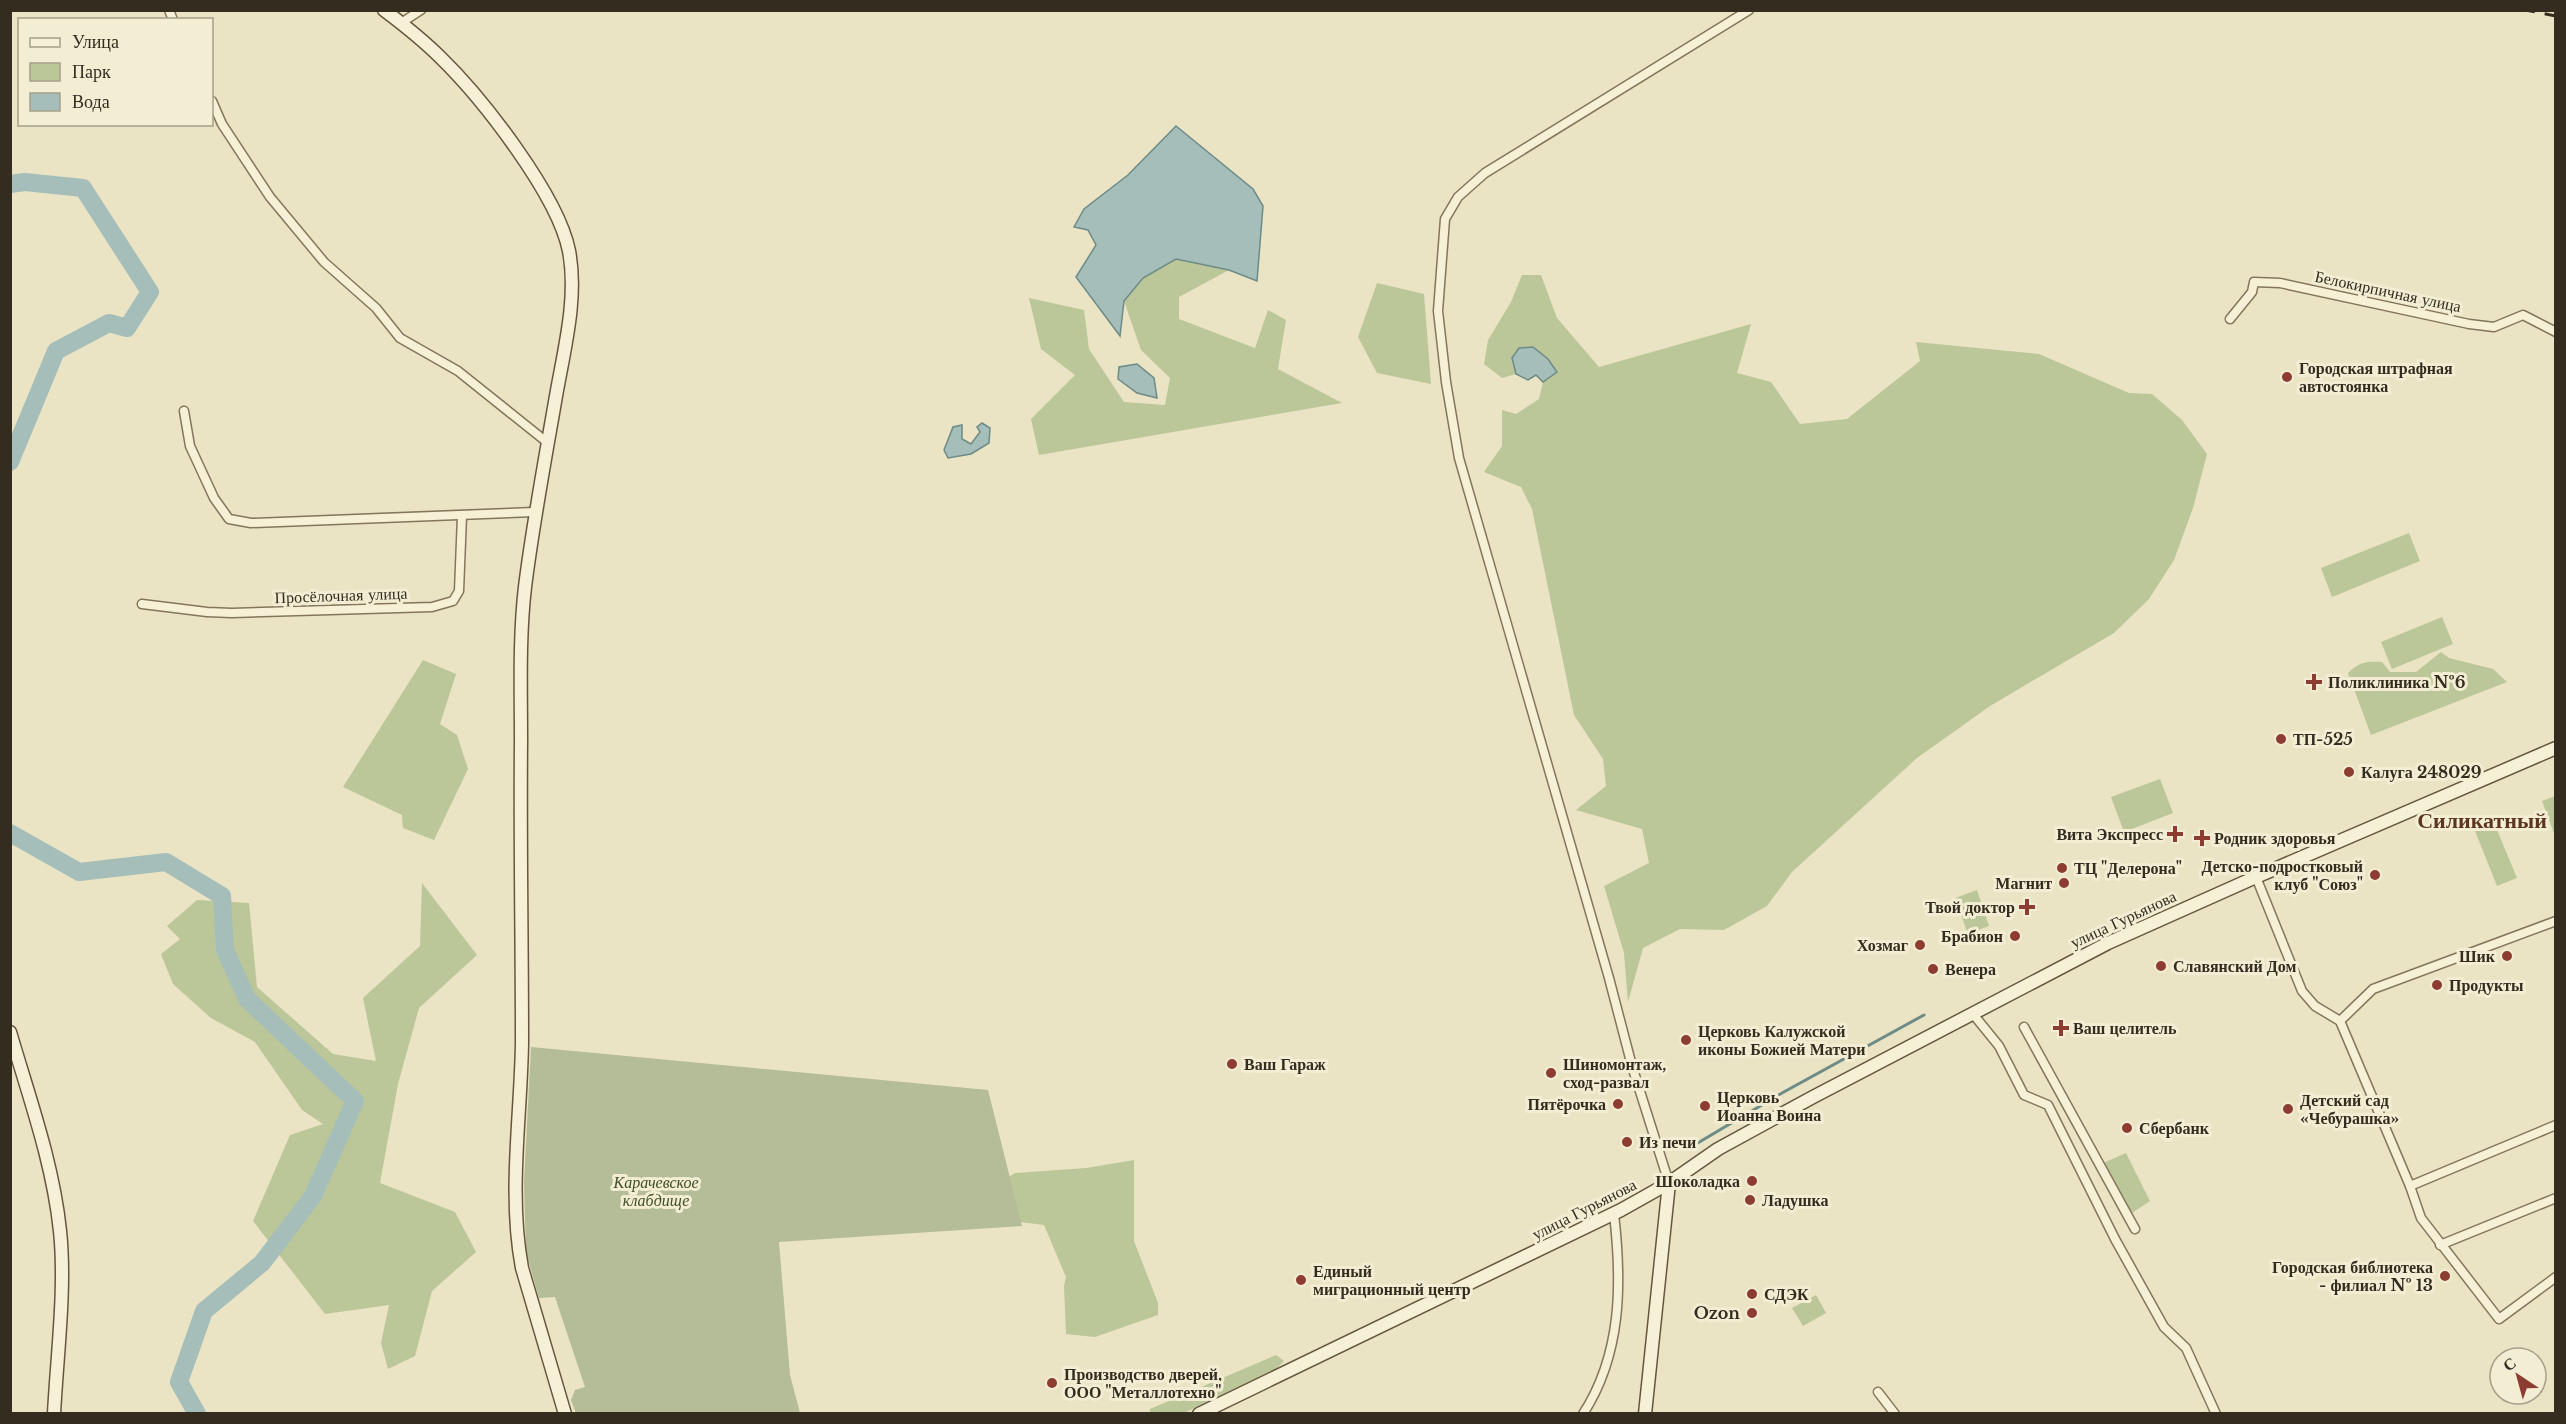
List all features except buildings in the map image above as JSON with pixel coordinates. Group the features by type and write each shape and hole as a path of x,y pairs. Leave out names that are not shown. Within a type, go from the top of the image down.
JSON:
{"street":[{"path":"384,10 443,60 499,126 534,176 561,222 569,251 572,280 565,347 534,512 521,615 522,1045 515,1221 517,1245 530,1301 565,1413"},
{"path":"401,23 420,10"},
{"path":"1646,1413 1669,1183 1620,1024 1460,458 1446,382 1438,310 1445,219 1458,198 1485,173 1749,10"},
{"path":"213,103 222,124 270,197 324,262 376,308 400,338 458,371 548,443"},
{"name":"Белокирпичная улица","path":"2230,319 2252,292 2254,282 2280,283 2469,324 2494,327 2523,315 2556,332"},
{"path":"184,411 190,446 214,498 229,519 251,523 534,512"},
{"name":"Просёлочная улица","path":"142,604 232,613 432,607 453,601 459,591 462,516"},
{"name":"улица Гурьянова","path":"1199,1413 1614,1214 1669,1183 1718,1149 2108,943 2556,748"},
{"path":"2256,877 2302,991 2315,1006 2340,1021 2410,1186 2421,1218 2440,1245 2499,1319 2556,1277"},
{"path":"2340,1021 2373,989 2556,921"},
{"path":"1973,1014 1999,1046 2024,1095 2048,1105 2115,1239 2164,1327 2186,1348 2216,1413"},
{"path":"2024,1027 2135,1229"},
{"path":"10,1032 48,1167 60,1231 62,1259 54,1413"},
{"path":"2410,1186 2556,1125"},
{"path":"2440,1245 2556,1198"},
{"path":"1583,1413 1596,1392 1611,1350 1619,1293 1614,1214"},
{"path":"1878,1392 1895,1413"}],"green space":[{"path":"1176,259 1229,270 1179,297 1179,319 1255,348 1268,310 1286,320 1278,369 1342,403 1039,455 1031,419 1075,375 1041,349 1029,298 1084,310 1089,349 1124,402 1165,405 1170,378 1141,350 1124,301 1143,278"},
{"path":"1522,275 1541,275 1557,318 1599,367 1751,324 1737,373 1771,382 1800,424 1847,419 1920,361 1916,342 2039,354 2129,393 2152,394 2182,420 2207,454 2193,508 2174,560 2149,599 2114,633 1990,706 1917,758 1792,872 1767,906 1724,930 1680,929 1643,948 1628,1002 1624,953 1604,886 1649,863 1642,829 1576,810 1606,786 1603,759 1574,715 1532,509 1521,487 1484,472 1502,446 1502,410 1516,414 1539,399 1543,382 1557,372 1512,358 1516,374 1502,378 1484,364 1488,340 1511,302"},
{"path":"1377,283 1424,294 1431,384 1377,373 1358,337"},
{"path":"2409,533 2420,561 2332,597 2321,568"},
{"path":"2442,617 2453,644 2392,669 2381,642"},
{"path":"2441,652 2449,658 2493,669 2507,682 2371,735 2348,673 2360,664 2372,662 2382,662 2390,672 2416,672"},
{"path":"423,660 456,674 440,724 457,735 468,769 434,840 403,828 402,815 343,787"},
{"path":"2160,779 2173,813 2124,832 2111,797"},
{"path":"2555,796 2555,836 2542,801"},
{"path":"2492,818 2517,878 2497,886 2473,826"},
{"path":"422,883 477,955 419,1008 398,1084 380,1183 455,1212 476,1252 432,1291 415,1356 388,1369 381,1343 389,1305 325,1314 253,1221 290,1135 323,1124 302,1110 255,1042 211,1018 173,984 161,954 180,939 167,926 197,900 249,903 257,987 333,1054 376,1061 363,998 420,946"},
{"path":"1977,890 1989,926 1968,934 1955,898"},
{"name":"Карачевское клабдище","path":"531,1047 988,1090 1022,1226 779,1242 790,1375 800,1413 576,1413 571,1400 575,1390 585,1387 555,1297 539,1298 526,1252 524,1183"},
{"path":"2126,1153 2150,1201 2132,1213 2103,1163"},
{"path":"1134,1160 1134,1241 1158,1303 1158,1315 1095,1337 1066,1334 1064,1286 1066,1277 1044,1225 980,1217 982,1193 1015,1173 1086,1168"},
{"path":"1816,1295 1826,1313 1803,1326 1792,1308"},
{"path":"1276,1355 1284,1361 1276,1369 1184,1413 1150,1413 1150,1409"}],"water":[{"path":"1176,126 1253,189 1263,206 1257,281 1229,270 1176,259 1143,278 1124,301 1120,336 1076,277 1096,245 1088,230 1074,227 1084,209 1128,175"},
{"path":"1533,347 1548,359 1557,372 1543,382 1536,375 1528,380 1516,374 1512,358 1519,348"},
{"path":"1137,364 1154,378 1157,398 1137,393 1118,379 1119,367"},
{"path":"982,423 990,428 989,443 971,454 948,458 944,450 953,427 962,425 962,439 971,444 980,432 977,427"}],"waterway":[{"path":"10,184 25,182 83,188 150,292 127,328 109,323 56,351 10,462"},
{"path":"10,833 79,872 166,862 222,896 225,950 247,999 355,1101 313,1196 262,1263 204,1311 179,1382 197,1414"},
{"path":"1696,1144 1782,1093 1924,1015"}],"railway":[{"path":"2525,10 2556,16"}],"place":[{"name":"Городская штрафная автостоянка","path":"2287,377"},
{"name":"Поликлиника №6","path":"2314,682"},
{"name":"ТП-525","path":"2281,739"},
{"name":"Калуга 248029","path":"2349,772"},
{"name":"Вита Экспресс","path":"2175,834"},
{"name":"Родник здоровья","path":"2202,838"},
{"name":"ТЦ \"Делерона\"","path":"2062,868"},
{"name":"Детско-подростковый клуб \"Союз\"","path":"2375,875"},
{"name":"Магнит","path":"2064,883"},
{"name":"Твой доктор","path":"2027,907"},
{"name":"Брабион","path":"2015,936"},
{"name":"Хозмаг","path":"1920,945"},
{"name":"Шик","path":"2507,956"},
{"name":"Славянский Дом","path":"2161,966"},
{"name":"Венера","path":"1933,969"},
{"name":"Продукты","path":"2437,985"},
{"name":"Ваш целитель","path":"2061,1028"},
{"name":"Церковь Калужской иконы Божией Матери","path":"1686,1040"},
{"name":"Ваш Гараж","path":"1232,1064"},
{"name":"Шиномонтаж, сход-развал","path":"1551,1073"},
{"name":"Пятёрочка","path":"1618,1104"},
{"name":"Церковь Иоанна Воина","path":"1705,1106"},
{"name":"Детский сад «Чебурашка»","path":"2288,1109"},
{"name":"Сбербанк","path":"2127,1128"},
{"name":"Из печи","path":"1627,1142"},
{"name":"Шоколадка","path":"1752,1181"},
{"name":"Ладушка","path":"1750,1200"},
{"name":"Городская библиотека - филиал № 13","path":"2445,1276"},
{"name":"Единый миграционный центр","path":"1301,1280"},
{"name":"СДЭК","path":"1752,1294"},
{"name":"Ozon","path":"1752,1313"},
{"name":"Производство дверей, ООО \"Металлотехно\"","path":"1052,1383"}],"district":[{"name":"Силикатный","path":"2482,820"}]}
